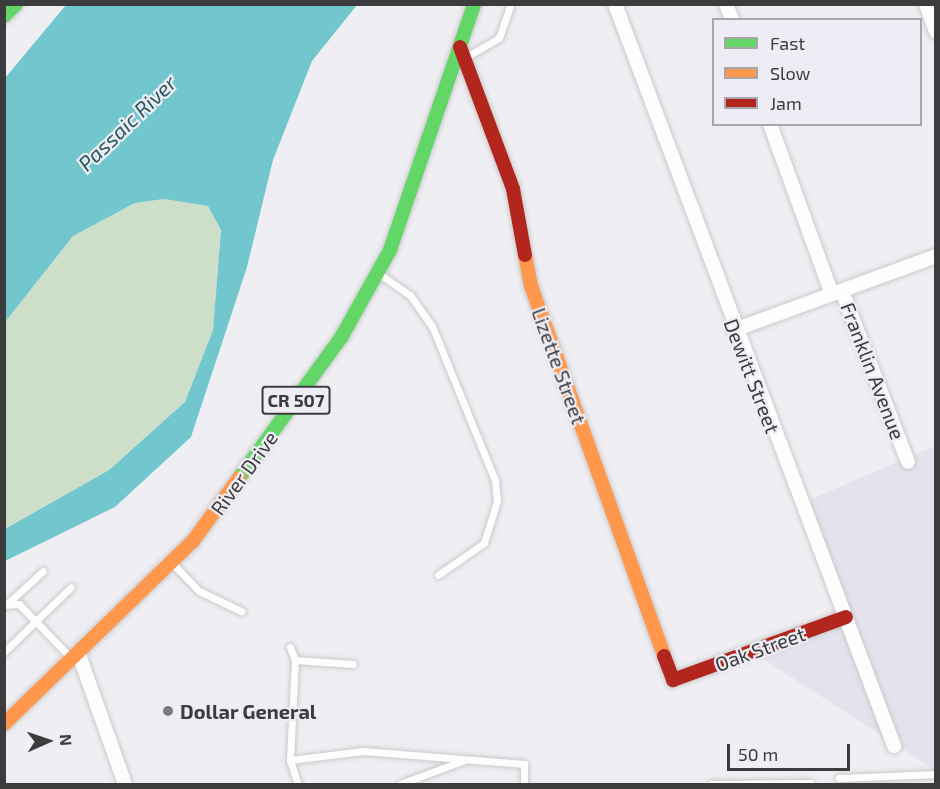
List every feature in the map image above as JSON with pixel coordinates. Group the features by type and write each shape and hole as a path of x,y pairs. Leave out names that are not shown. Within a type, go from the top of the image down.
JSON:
{"main road":[{"path":"4,11 10,4"},
{"path":"4,16 16,4"},
{"name":"River Drive","path":"4,724 172,563 250,467 379,273 462,53 474,4"},
{"name":"Lizette Street","path":"462,53 513,189 531,286 673,680"},
{"name":"Oak Street","path":"673,680 846,617"}],"street":[{"name":"Dewitt Street","path":"615,4 734,330 894,746"},
{"path":"926,4 936,31"},
{"name":"Franklin Avenue","path":"771,126 908,462"},
{"path":"734,330 936,256"},
{"path":"74,655 125,784"}],"lane":[{"path":"462,53 499,38 511,4"},
{"path":"379,273 410,295 432,327 495,480 497,501 484,543 438,575"},
{"path":"172,563 200,591 241,611"},
{"path":"6,604 43,572"},
{"path":"4,652 71,587"},
{"path":"6,604 19,604 74,655"},
{"path":"290,647 295,660 290,760 298,784"},
{"path":"295,660 353,664"},
{"path":"290,760 363,751 524,764 526,784"},
{"path":"400,784 467,759"},
{"path":"839,778 936,774"},
{"path":"711,784 810,783"}],"shaded area":[{"path":"935,446 935,781 929,766 763,659 851,621 809,500"}],"green space":[{"path":"164,199 208,206 221,230 213,330 185,402 109,470 5,529 4,322 73,236 135,203"}],"water":[{"name":"Passaic River","path":"66,5 357,5 312,61 273,160 247,267 191,437 115,507 5,561 5,529 109,470 185,402 213,330 221,230 208,206 164,199 135,203 73,236 5,322 5,78"}],"traffic: fast":[{"path":"4,16 16,4"},
{"path":"239,478 342,336 390,250 474,4"}],"traffic: slow":[{"path":"525,255 531,286 664,656"},
{"path":"4,724 193,541 239,478"}],"traffic: jam":[{"path":"460,47 513,189 525,255"},
{"path":"664,656 673,680 846,617"}],"place":[{"name":"Dollar General","path":"168,711"}]}
